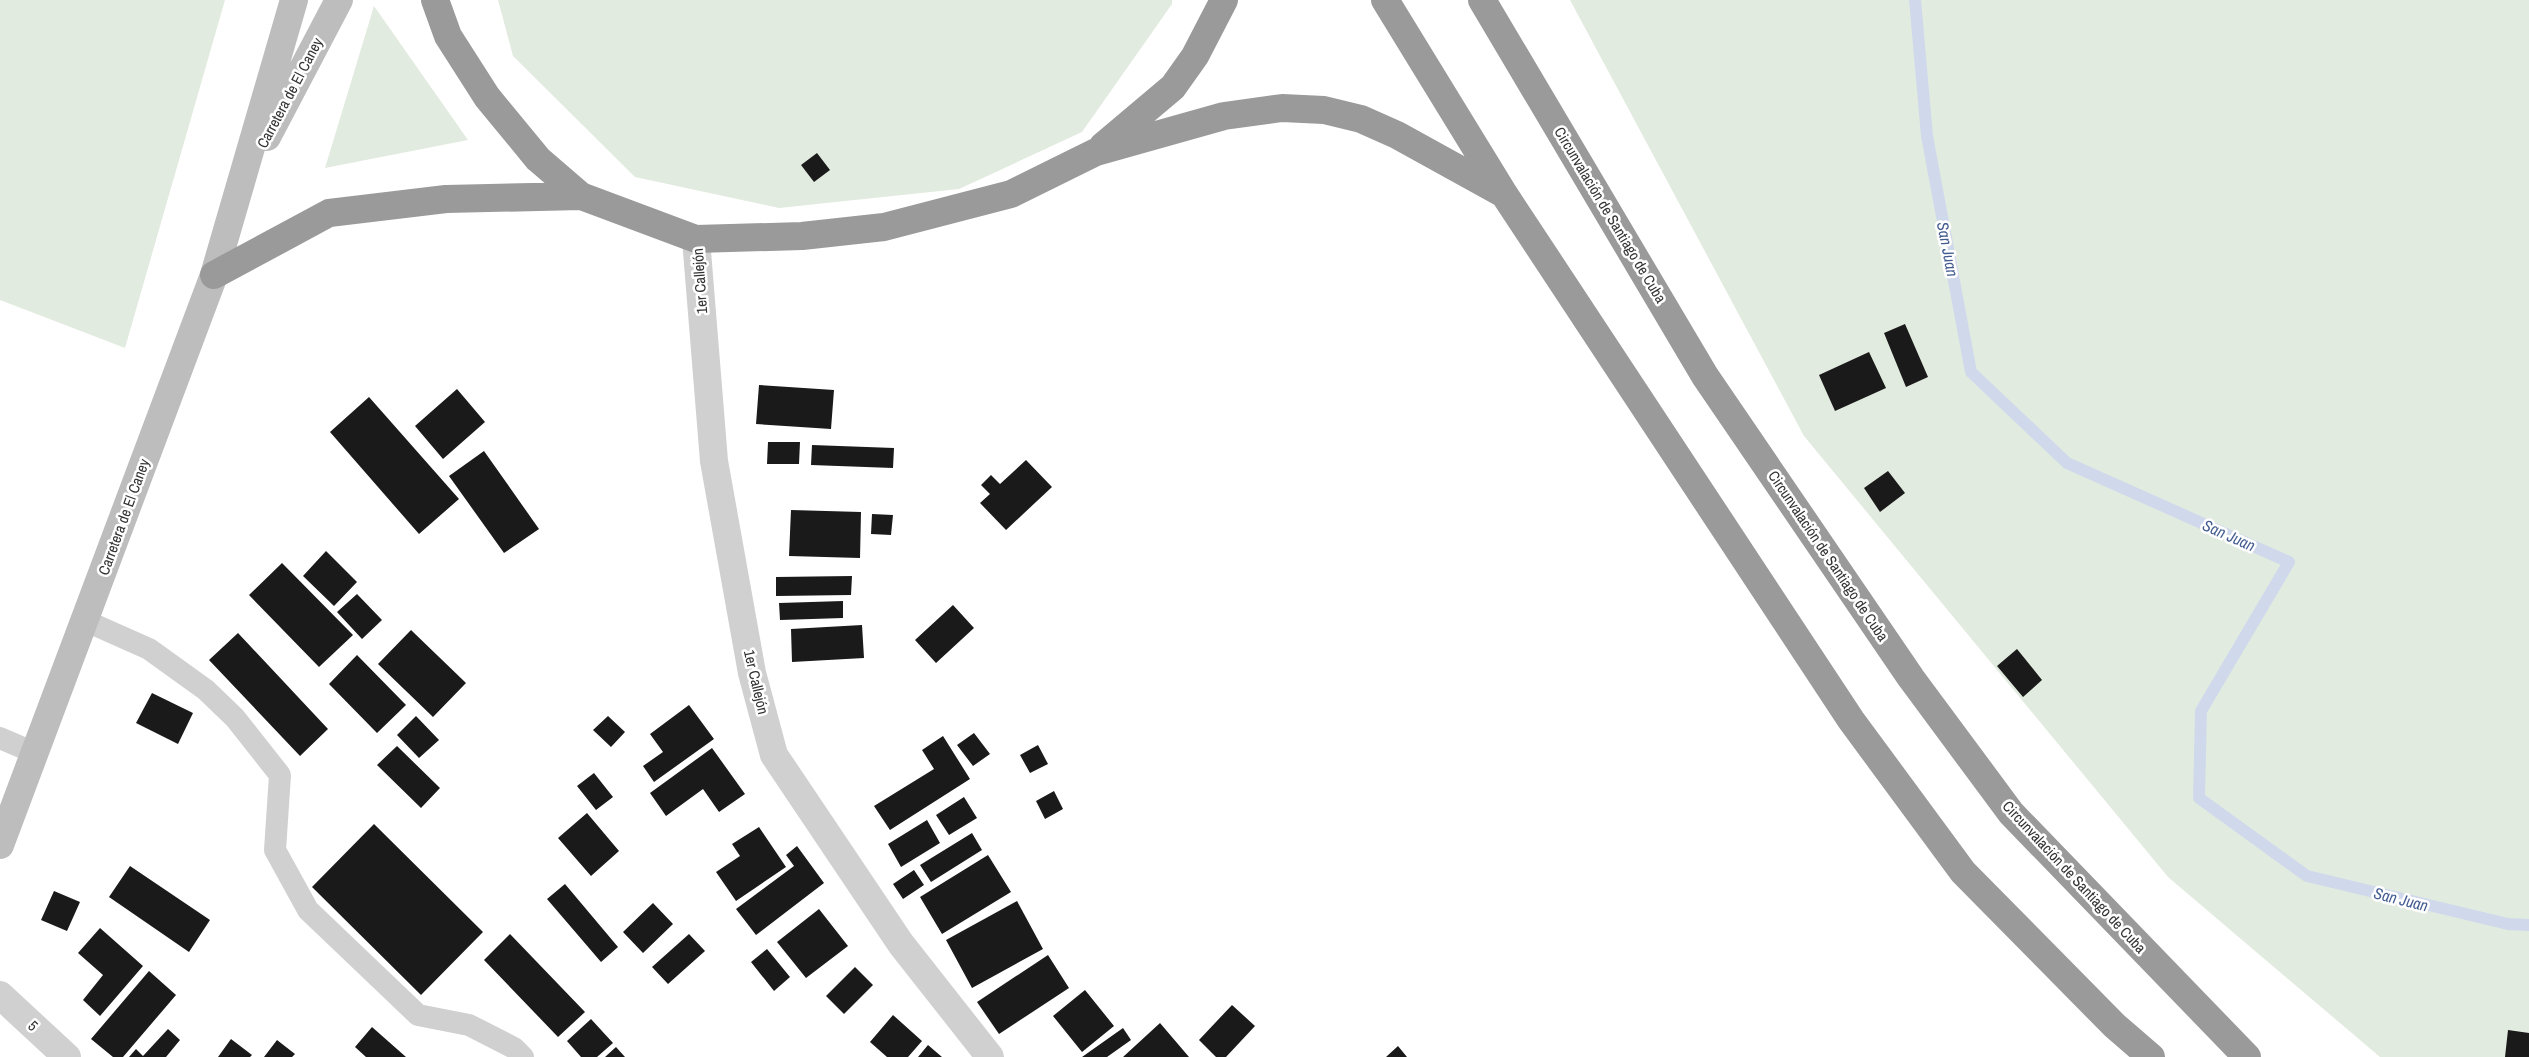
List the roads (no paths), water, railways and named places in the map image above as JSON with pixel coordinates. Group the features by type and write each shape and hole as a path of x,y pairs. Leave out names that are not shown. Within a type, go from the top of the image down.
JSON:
{"highway":[{"path":"1096,152 1173,87 1195,56 1224,0"},
{"path":"1385,0 1504,194 1851,720 1963,872 2115,1026 2151,1057"},
{"name":"Circunvalación de Santiago de Cuba","path":"1482,0 1704,376 1911,678 2011,813 2248,1057"},
{"path":"435,3 448,36 487,97 538,159 581,196 696,240 802,236 884,227 1010,194 1096,152 1224,116 1282,108 1324,110 1361,119 1397,135 1504,194"},
{"path":"214,275 329,213 446,199 581,196"}],"main road":[{"name":"Carretera de El Caney","path":"0,844 86,621 214,275 294,0"},
{"name":"Carretera de El Caney","path":"241,187 339,0"}],"street":[{"name":"1er Callejón","path":"696,240 714,460 752,673 774,755 901,944 990,1057"},
{"name":"5","path":"0,995 67,1057"}],"lane":[{"path":"86,621 149,649 206,690 235,718 280,775 275,850 308,910 418,1015 469,1025 514,1048 523,1057"},
{"path":"0,738 35,754"}],"waterway":[{"name":"San Juan","path":"1915,0 1927,136 1971,372 2067,463 2289,562 2201,711 2199,798 2307,876 2508,924 2529,925"}]}
